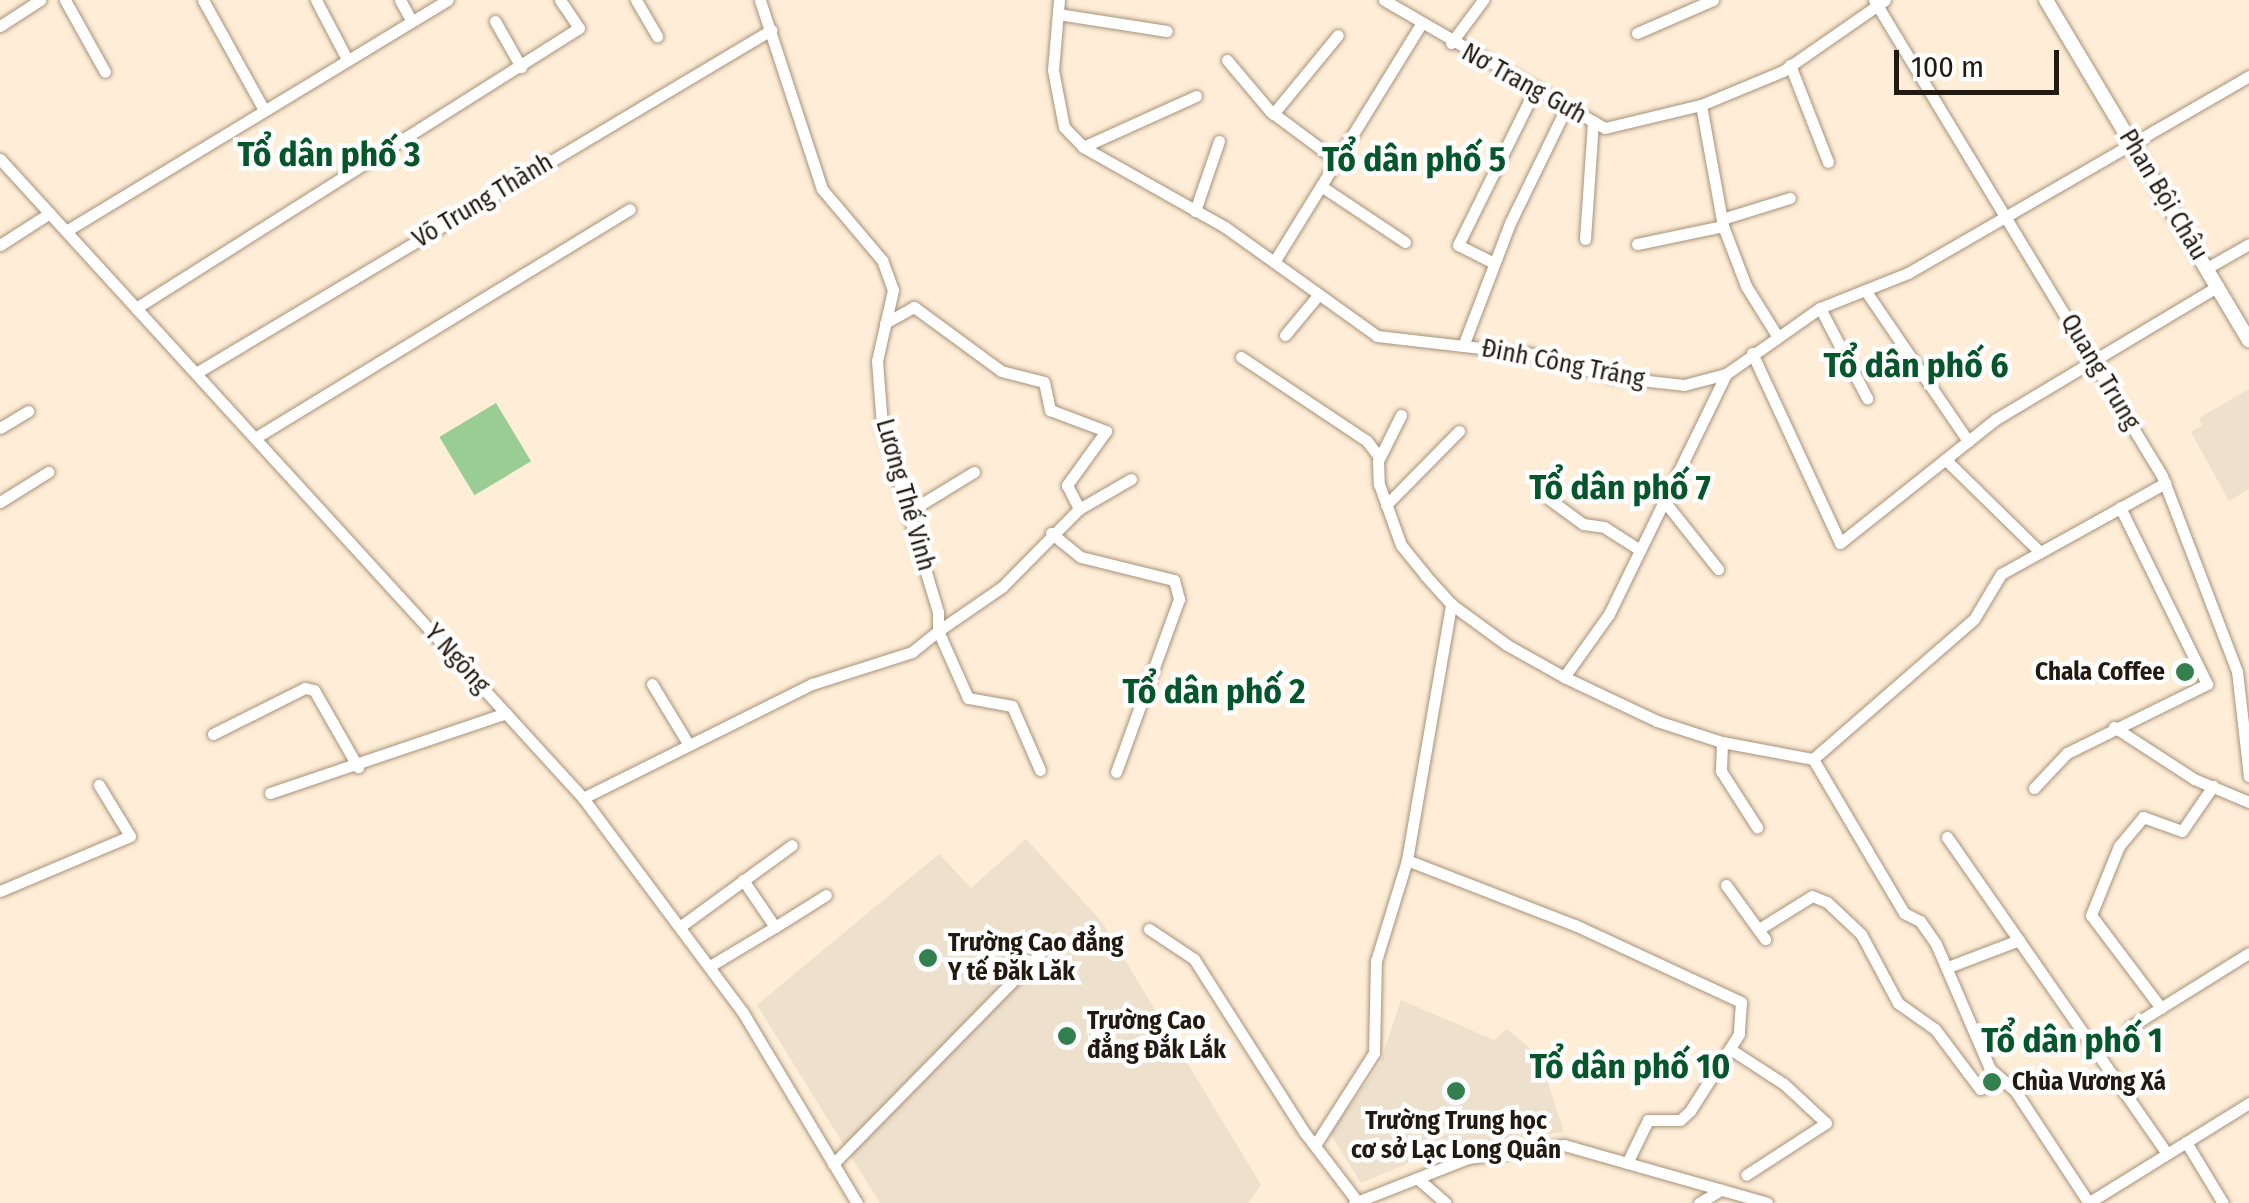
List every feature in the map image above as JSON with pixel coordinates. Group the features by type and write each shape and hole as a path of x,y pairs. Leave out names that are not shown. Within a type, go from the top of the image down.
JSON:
{"main road":[{"name":"Phan Bội Châu","path":"2046,0 2249,340"}],"street":[{"path":"0,26 40,0"},
{"path":"65,0 105,72"},
{"path":"203,0 264,110"},
{"path":"316,0 348,59"},
{"path":"400,0 411,20"},
{"path":"66,231 447,0"},
{"path":"136,308 579,28 560,0"},
{"path":"636,0 657,36"},
{"name":"Lương Thế Vinh","path":"760,0 822,189 882,260 893,290 877,361 882,426 910,511 938,631 968,698 1012,706 1040,770"},
{"path":"1059,0 1054,70 1064,127 1084,147 1196,96"},
{"name":"Nơ Trang Gưh","path":"1384,0 1451,43 1604,128 1702,105 1790,65 1878,2"},
{"path":"1451,43 1483,0"},
{"path":"1637,33 1713,0"},
{"name":"Quang Trung","path":"1878,2 2165,482 2243,668 2249,776"},
{"path":"1058,14 1168,32"},
{"path":"494,21 521,66"},
{"path":"1274,262 1421,24"},
{"name":"Võ Trung Thành","path":"196,373 770,30"},
{"path":"1274,114 1338,35"},
{"path":"1228,60 1274,114 1337,160"},
{"path":"1790,65 1828,162"},
{"name":"Đinh Công Tráng","path":"1084,147 1195,211 1378,336 1533,354 1648,381 1684,384 1726,374 1776,334 1820,308 1865,290 2006,216 2249,76"},
{"path":"1494,264 1458,245 1534,91"},
{"path":"1702,105 1723,222 1746,286 1776,334"},
{"path":"1463,346 1494,264 1566,108"},
{"path":"1585,239 1593,122"},
{"path":"1195,211 1219,141"},
{"name":"Y Ngông","path":"0,159 5,173 66,231 584,798 710,966 857,1203"},
{"path":"1321,186 1405,242"},
{"path":"1637,244 1723,222 1790,198"},
{"path":"255,438 630,209"},
{"path":"0,245 50,214"},
{"path":"2207,268 2249,244"},
{"path":"1752,353 1840,544 1968,441 2218,286"},
{"path":"1865,290 1968,441"},
{"path":"1285,334 1319,294"},
{"path":"886,323 914,307 1001,372 1044,382 1050,410 1106,431 1067,486 1079,510"},
{"path":"1820,308 1867,398"},
{"path":"1241,357 1368,441 1380,458 1386,505 1401,545 1452,604 1564,676 1722,742 1813,759 1904,913 1920,921 1948,967 1980,1053 2089,1203 2249,1103"},
{"path":"1564,676 1609,614 1726,374"},
{"path":"0,428 28,411"},
{"path":"1380,458 1401,415"},
{"path":"1386,505 1459,431"},
{"path":"1945,459 2040,552"},
{"path":"0,502 48,472"},
{"path":"910,511 974,472"},
{"path":"584,798 812,684 912,652 1002,587 1079,510 1131,479"},
{"path":"1813,759 1974,619 2001,574 2165,482"},
{"path":"1549,498 1584,524 1604,527 1640,550"},
{"path":"1664,501 1718,569"},
{"path":"2034,788 2066,752 2208,684 2120,507"},
{"path":"1052,533 1081,557 1174,580 1179,599 1116,772"},
{"path":"1317,1142 1374,1052 1379,1024 1376,961 1407,860 1452,604"},
{"path":"652,684 688,745"},
{"path":"213,734 305,688 314,690 358,766"},
{"path":"270,793 506,713"},
{"path":"2114,726 2213,786 2249,802"},
{"path":"1722,742 1721,770 1757,827"},
{"path":"0,891 130,836 98,786"},
{"path":"2161,1008 2092,915 2119,846 2143,818 2182,831 2213,786"},
{"path":"1948,837 2167,1153"},
{"path":"681,926 792,845"},
{"path":"1407,860 1575,925 1742,1002 1744,1018 1730,1049 1690,1111 1680,1120 1648,1120 1639,1129 1627,1163"},
{"path":"743,880 775,928"},
{"path":"1726,885 1762,934 1812,896 1827,902 1861,934 1898,1004 1935,1029 1980,1089 2003,1081"},
{"path":"710,966 826,895"},
{"path":"1148,928 1194,959 1356,1202 1468,1158 1564,1145 1766,1203"},
{"path":"1948,967 2018,940"},
{"path":"834,1164 1051,942"},
{"path":"2130,1027 2249,953"},
{"path":"1730,1049 1784,1084 1826,1123 1746,1175"},
{"path":"2186,1142 2223,1203"},
{"path":"1417,1178 1446,1203"},
{"path":"1699,1203 1721,1190"}],"shaded area":[{"path":"2249,389 2249,489 2229,501 2191,432 2202,425 2199,418"},
{"path":"1026,839 1102,922 1261,1185 1248,1203 880,1203 757,1005 939,854 971,888"},
{"name":"Trường Trung học cơ sở Lạc Long Quân","path":"1401,1000 1494,1040 1507,1029 1539,1056 1564,1132 1447,1147 1361,1183 1330,1133 1380,1064"}],"green space":[{"path":"496,403 531,461 474,495 439,437"}],"place":[{"name":"Chala Coffee","path":"2185,672"},
{"name":"Trường Cao đẳng Y tế Đăk Lăk","path":"928,958"},
{"name":"Trường Cao đẳng Đắk Lắk","path":"1067,1036"},
{"name":"Chùa Vương Xá","path":"1992,1082"},
{"name":"Trường Trung học cơ sở Lạc Long Quân","path":"1456,1091"}],"district":[{"name":"Tổ dân phố 3","path":"329,154"},
{"name":"Tổ dân phố 5","path":"1414,159"},
{"name":"Tổ dân phố 6","path":"1916,365"},
{"name":"Tổ dân phố 7","path":"1620,487"},
{"name":"Tổ dân phố 2","path":"1214,691"},
{"name":"Tổ dân phố 1","path":"2072,1040"},
{"name":"Tổ dân phố 10","path":"1630,1066"}]}
